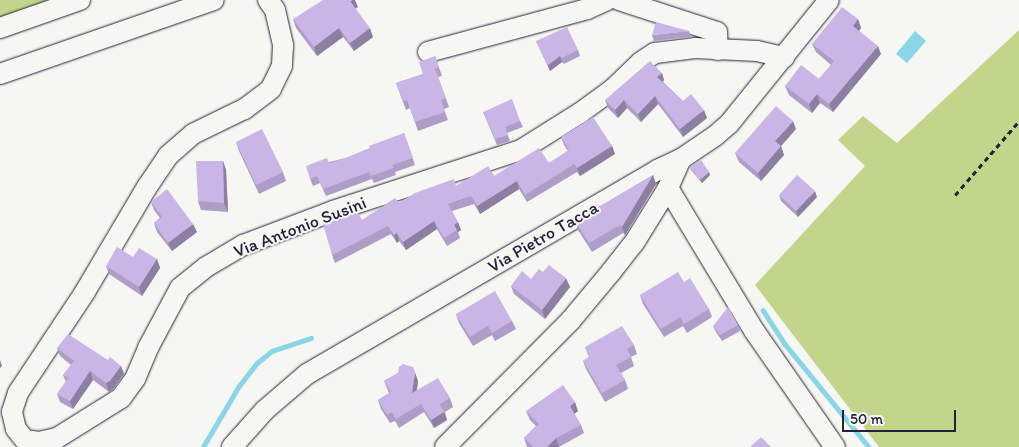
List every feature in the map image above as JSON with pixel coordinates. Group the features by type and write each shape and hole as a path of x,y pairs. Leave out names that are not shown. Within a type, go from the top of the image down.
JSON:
{"street":[{"path":"0,28 80,0"},
{"path":"0,74 214,0"},
{"name":"Via Antonio Susini","path":"268,0 275,10 283,46 282,66 271,89 244,109 193,134 168,156 147,187 85,292 18,393 12,412 16,429 25,440 39,442 57,438 121,398 135,378 148,348 180,288 206,267 243,245 333,211 521,150 614,89 641,62 655,53 695,48 757,51 784,57"},
{"path":"428,52 588,9 606,0"},
{"path":"619,0 717,32 718,50"},
{"name":"Via Pietro Tacca","path":"232,447 265,410 306,374 657,170 681,159 729,124 829,0"},
{"path":"445,447 571,320 634,243 668,188 681,159"},
{"path":"668,188 755,332 835,447"}],"path":[{"path":"955,195 1019,121"}],"green space":[{"path":"0,0 65,0 0,21"},
{"path":"1019,30 1019,447 879,447 755,285 865,166 838,140 863,116 897,143"}],"water":[{"path":"915,31 926,41 907,63 896,54"}],"building":[{"path":"323,0 352,0 350,1 370,28 350,43 339,28 314,47 293,19"},
{"path":"842,7 858,19 853,26 878,46 829,104 817,94 809,104 785,86 801,65 819,79 834,61 812,44"},
{"path":"656,22 689,31 652,35"},
{"path":"567,27 578,50 562,58 560,56 548,65 536,41"},
{"path":"435,56 439,67 435,69 446,98 441,100 445,112 415,122 407,100 403,101 396,83 423,74 419,62"},
{"path":"650,61 662,73 657,77 683,101 691,94 704,110 680,129 655,96 638,114 624,100 615,110 605,100"},
{"path":"512,99 520,121 505,127 508,135 495,139 483,112"},
{"path":"776,106 793,121 775,141 781,146 758,173 735,153"},
{"path":"593,117 612,146 577,168 574,164 525,195 517,181 477,206 471,196 448,204 458,222 454,225 457,230 444,238 434,221 403,242 397,233 394,235 388,226 332,255 323,224 324,221 335,215 338,221 357,211 362,220 395,198 399,203 415,193 454,179 456,186 488,166 494,176 539,148 549,163 569,150 561,137"},
{"path":"262,129 283,172 256,185 236,142"},
{"path":"404,133 413,158 392,165 394,168 371,176 369,172 323,189 317,176 310,179 306,166 327,158 329,163 346,158 370,148 369,146"},
{"path":"701,160 709,172 700,180 690,167"},
{"path":"196,161 223,161 224,203 198,201"},
{"path":"653,175 622,227 620,225 589,243 575,221"},
{"path":"797,175 815,191 796,211 779,195"},
{"path":"167,189 193,224 168,243 154,223 162,217 151,202"},
{"path":"117,247 133,257 139,248 157,259 139,287 106,266"},
{"path":"549,265 566,278 542,310 511,286 522,271 531,279 539,269 543,272"},
{"path":"678,272 684,282 690,278 709,309 684,324 680,317 661,329 640,295"},
{"path":"495,291 512,321 492,333 488,326 470,337 456,314"},
{"path":"728,307 738,325 720,335 713,326"},
{"path":"622,326 634,345 627,349 631,357 616,365 625,380 602,393 583,361 590,356 585,347"},
{"path":"68,334 108,360 110,357 121,366 110,381 106,383 90,371 70,401 57,394 68,378 63,375 74,361 57,348"},
{"path":"403,364 413,367 415,372 412,393 438,378 450,398 440,404 444,412 431,420 421,404 396,419 392,412 387,415 378,400 391,392 384,381 398,373 399,367"},
{"path":"563,385 575,402 570,406 581,425 556,438 547,447 534,447 524,438 539,424 526,411"},
{"path":"761,437 771,447 750,447"}],"waterway":[{"path":"763,310 785,344 869,447"},
{"path":"203,447 239,386 257,363 272,351 311,338"}]}
